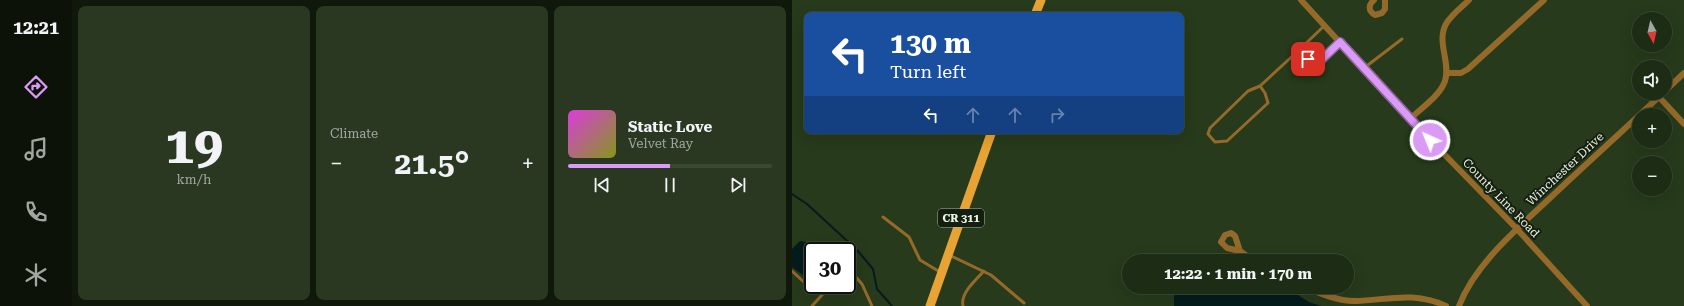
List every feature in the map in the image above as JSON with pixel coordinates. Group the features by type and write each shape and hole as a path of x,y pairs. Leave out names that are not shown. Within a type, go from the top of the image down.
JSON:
{"main road":[{"path":"1036,12 1041,0"},
{"name":"CR 311","path":"930,306 991,134"}],"street":[{"name":"County Line Road","path":"1301,0 1410,119 1517,229 1586,306"},
{"path":"1374,0 1369,9 1371,13 1375,15 1382,13 1385,9 1386,0"},
{"path":"1410,119 1439,91 1445,82 1447,64 1442,44 1443,31 1450,19 1469,0"},
{"path":"1447,73 1461,73 1468,69 1544,0"},
{"name":"Winchester Drive","path":"1672,84 1684,73"},
{"name":"Winchester Drive","path":"1459,306 1464,294 1485,264 1517,229 1656,100"},
{"path":"1666,100 1684,124"},
{"path":"1240,251 1244,254"},
{"path":"1325,294 1336,298 1354,301 1412,296 1446,306"}],"lane":[{"path":"1260,86 1266,93 1268,103 1227,141 1215,142 1208,134 1213,124 1248,91 1260,86 1324,26"},
{"path":"1364,68 1402,39"},
{"path":"1298,51 1308,59 1315,62 1320,61 1340,42"},
{"path":"883,217 909,237 920,260 942,273"},
{"path":"948,254 991,275 1024,304"},
{"path":"792,271 804,282"},
{"path":"963,306 962,302 964,294 984,271"},
{"path":"856,277 862,284 872,306"},
{"path":"814,306 824,294"}],"water":[{"path":"800,241 806,242 804,242 804,276 792,267 792,249"},
{"path":"1175,294 1296,294 1309,302 1321,306 1174,306"}],"waterway":[{"path":"792,194 807,204 857,250 873,269 877,289 892,306"}],"route":[{"path":"1308,59 1315,62 1320,61 1340,42 1430,140"}]}
